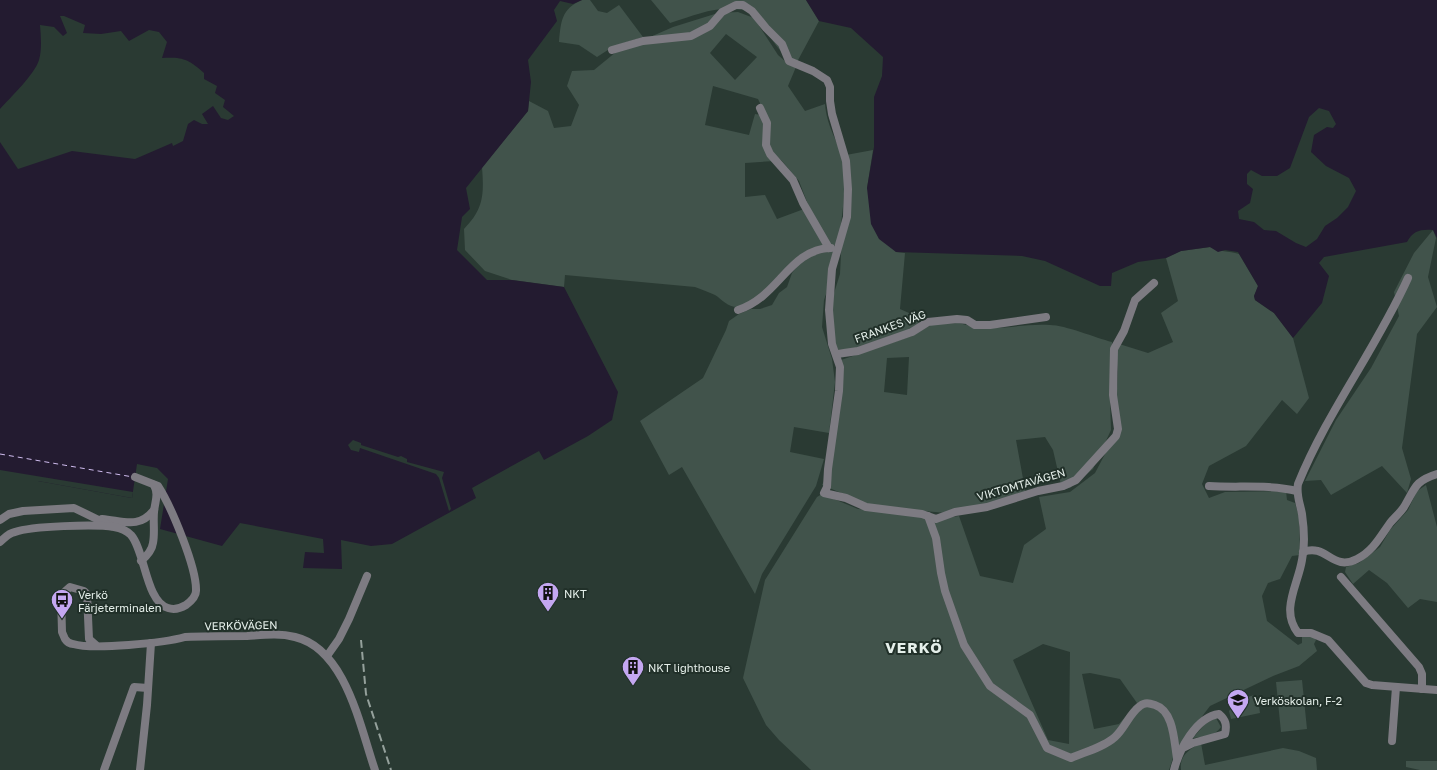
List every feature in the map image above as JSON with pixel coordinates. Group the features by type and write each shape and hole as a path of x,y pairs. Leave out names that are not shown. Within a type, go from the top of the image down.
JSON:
{"street":[{"path":"612,50 643,41 691,36 710,26 722,12 736,5 743,5 752,11 782,44 789,61 823,76 830,87 832,114 846,161 848,189 847,218 832,269 829,310 832,344 837,354"},
{"path":"760,108 767,123 766,145 770,154 793,180 803,203 828,248"},
{"path":"738,310 750,306 763,298 808,252 819,248 838,247"},
{"path":"1408,278 1370,351 1344,394 1302,473 1297,491 1302,512 1303,552 1290,600 1290,613 1293,626 1298,633 1311,633 1328,640 1366,683 1372,685 1437,690"},
{"name":"VIKTOMTAVÄGEN","path":"837,354 840,367 839,391 828,469 827,487 824,493 846,498 866,507 922,514 936,520 954,512 987,507 1038,491 1063,486 1076,480 1094,461 1116,436 1118,429 1113,395 1114,349 1124,331 1136,300 1154,283"},
{"name":"FRANKES VÄG","path":"837,354 858,351 912,332 928,322 957,319 966,320 975,325 990,326 1046,317"},
{"path":"1303,552 1312,548 1319,550 1338,562 1346,563 1357,559 1371,549 1379,540 1404,507 1419,481 1437,474"},
{"path":"0,520 9,514 23,511 74,508 114,527 125,530 131,535 153,592 160,603 168,608 177,609 192,601 196,593 195,578 189,559 164,495 153,483 135,477"},
{"path":"96,518 139,523 149,517 157,502 156,490 153,483"},
{"path":"1208,486 1239,488 1279,487 1297,491"},
{"path":"141,561 150,550 153,542 154,510"},
{"path":"928,516 936,538 945,591 964,645 990,686 1030,715 1047,748 1071,758 1117,736 1136,711 1141,706 1148,703 1160,706 1168,716 1177,758"},
{"path":"0,542 13,532 24,529 114,527"},
{"path":"327,656 339,639 367,576"},
{"path":"1341,577 1419,668 1422,674 1422,689"},
{"name":"VERKÖVÄGEN","path":"97,646 89,639 87,594 84,591 70,587 61,595 62,632 65,640 74,645 97,646 151,642 185,637 284,635 296,637 314,644 327,656 340,674 375,770"},
{"path":"140,770 151,642"},
{"path":"1392,741 1396,687"},
{"path":"104,770 134,688 148,688"},
{"path":"1174,770 1177,758 1183,748 1195,730 1211,715 1219,714 1224,718 1226,728 1225,734 1193,743 1183,748"}],"green space":[{"path":"582,0 590,0 598,11 607,13 619,5 643,37 614,46 597,57 579,45 559,42 560,28 563,17 570,8"},
{"path":"651,0 806,0 819,21 797,62 790,59 778,48 755,13 732,9 712,10 670,23"},
{"path":"738,12 754,18 778,55 786,62 796,67 788,86 805,111 825,104 829,125 844,164 844,200 837,245 830,245 809,207 799,181 773,153 769,143 770,124 758,99 713,86 705,125 749,135 755,114 761,115 765,121 764,144 775,161 745,163 745,197 765,195 777,219 804,209 825,246 819,246 780,281 757,299 747,305 739,307 729,305 715,295 695,287 565,275 564,287 512,280 485,271 465,250 464,229 476,215 479,208 483,185 482,167 528,111 529,101 548,111 554,128 571,126 579,105 567,86 572,71 594,70 616,52 673,27 718,13","holes":["726,34 757,57 735,80 710,53"]},
{"path":"873,150 867,188 896,252 905,253 900,309 927,321 908,331 870,345 857,348 836,349 830,306 840,274 846,155"},
{"path":"1433,230 1436,238 1428,277 1437,307 1417,334 1402,448 1411,479 1407,493 1382,466 1331,495 1321,480 1305,481 1336,420 1371,368 1399,316 1394,292 1414,253"},
{"path":"1210,247 1217,250 1239,254 1258,286 1254,296 1255,300 1274,313 1293,338 1309,398 1297,414 1282,400 1246,446 1209,466 1202,484 1209,498 1225,492 1286,491 1287,500 1295,503 1299,516 1300,555 1292,556 1280,579 1268,583 1262,596 1267,621 1298,645 1302,643 1302,636 1313,636 1316,640 1314,644 1317,651 1299,666 1273,676 1210,706 1175,752 1169,770 811,770 779,740 766,725 743,678 765,580 817,497 822,494 858,509 897,511 946,518 959,516 980,576 1013,583 1024,545 1046,529 1039,497 1070,492 1095,473 1114,437 1118,372 1116,343 1148,353 1173,342 1161,313 1178,301 1166,258 1181,251","holes":["1043,644 1070,652 1069,744 1048,740 1013,660","1090,673 1120,679 1137,703 1119,724 1094,729 1082,674"]},
{"path":"835,250 833,274 824,300 822,327 832,359 835,382 829,433 794,427 790,452 824,459 816,486 762,574 755,594 682,467 669,475 640,421 703,378 729,321 739,314 751,309 760,309 772,305 779,293 787,287 792,273 799,264 809,256"},
{"path":"959,323 983,328 1050,325 1072,329 1112,342 1113,370 1110,401 1111,430 1093,469 1070,488 1062,489 1053,450 1045,437 1016,440 1026,495 947,513 875,507 822,485 827,475 841,360 912,336 933,324","holes":["909,357 907,395 884,392 887,358"]},
{"path":"1426,485 1437,527 1437,602 1420,599 1408,608 1387,583 1369,570 1353,584 1345,572 1346,567 1359,563 1380,547 1390,530 1408,510 1417,491"},
{"path":"1302,680 1307,729 1281,732 1276,682"},
{"path":"1254,695 1258,703 1254,706 1259,706 1260,713 1231,719 1229,711 1239,700"},
{"path":"1216,718 1221,727 1216,732 1208,736 1193,738 1205,724"},
{"path":"1201,743 1205,765 1283,748 1299,751 1316,758 1317,770 1181,770 1182,760 1186,753"},
{"path":"1406,761 1437,761 1437,770 1420,770 1406,767"}],"shaded area":[{"path":"0,0 582,0 573,4 560,1 554,10 557,21 528,60 531,82 528,111 466,188 470,209 462,217 457,250 487,280 512,280 564,287 618,392 612,420 588,436 544,460 539,451 472,488 476,498 392,544 371,546 341,540 342,569 303,568 305,552 324,553 323,539 240,523 222,546 160,529 168,479 157,468 137,464 132,498 38,481 0,481 0,142 18,169 72,151 135,159 172,143 173,146 183,141 188,124 194,120 202,124 208,124 202,114 213,106 221,118 228,120 234,116 223,107 225,100 215,93 217,86 204,79 204,73 198,68 185,60 162,58 167,42 159,32 149,30 129,41 121,31 101,34 83,33 85,25 64,16 60,16 67,33 63,36 54,27 40,25 41,52 37,66 22,86 0,109"},
{"path":"806,0 1437,0 1437,238 1433,230 1421,230 1414,233 1407,242 1324,257 1319,263 1329,276 1322,303 1293,338 1274,313 1255,300 1254,296 1258,286 1238,252 1225,250 1218,252 1210,247 1181,251 1166,258 1138,262 1112,273 1111,286 1100,286 1045,261 1022,256 896,252 879,239 871,224 867,188 874,147 874,97 882,76 883,57 851,28 819,21","holes":["1319,108 1329,111 1336,124 1333,128 1327,127 1314,135 1311,152 1326,166 1349,178 1356,191 1348,207 1337,218 1325,226 1317,239 1306,247 1276,231 1264,230 1254,222 1239,219 1238,211 1250,203 1253,189 1247,184 1247,174 1251,170 1262,176 1277,176 1290,168 1309,117"]}],"pier":[{"path":"353,440 361,443 361,445 398,457 401,456 407,459 407,462 444,472 442,478 451,509 449,511 439,478 436,474 360,448 359,452 351,450 348,445"},
{"path":"0,470 133,492 132,498 38,481 0,481"}],"ferry route":[{"path":"0,454 133,477"}],"railway":[{"path":"361,640 366,694 391,770"}],"place":[{"name":"NKT","path":"548,612"},
{"name":"Verkö Färjeterminalen","path":"62,620"},
{"name":"NKT lighthouse","path":"633,686"},
{"name":"Verköskolan, F-2","path":"1238,720"}],"district":[{"name":"VERKÖ","path":"914,647"}]}
